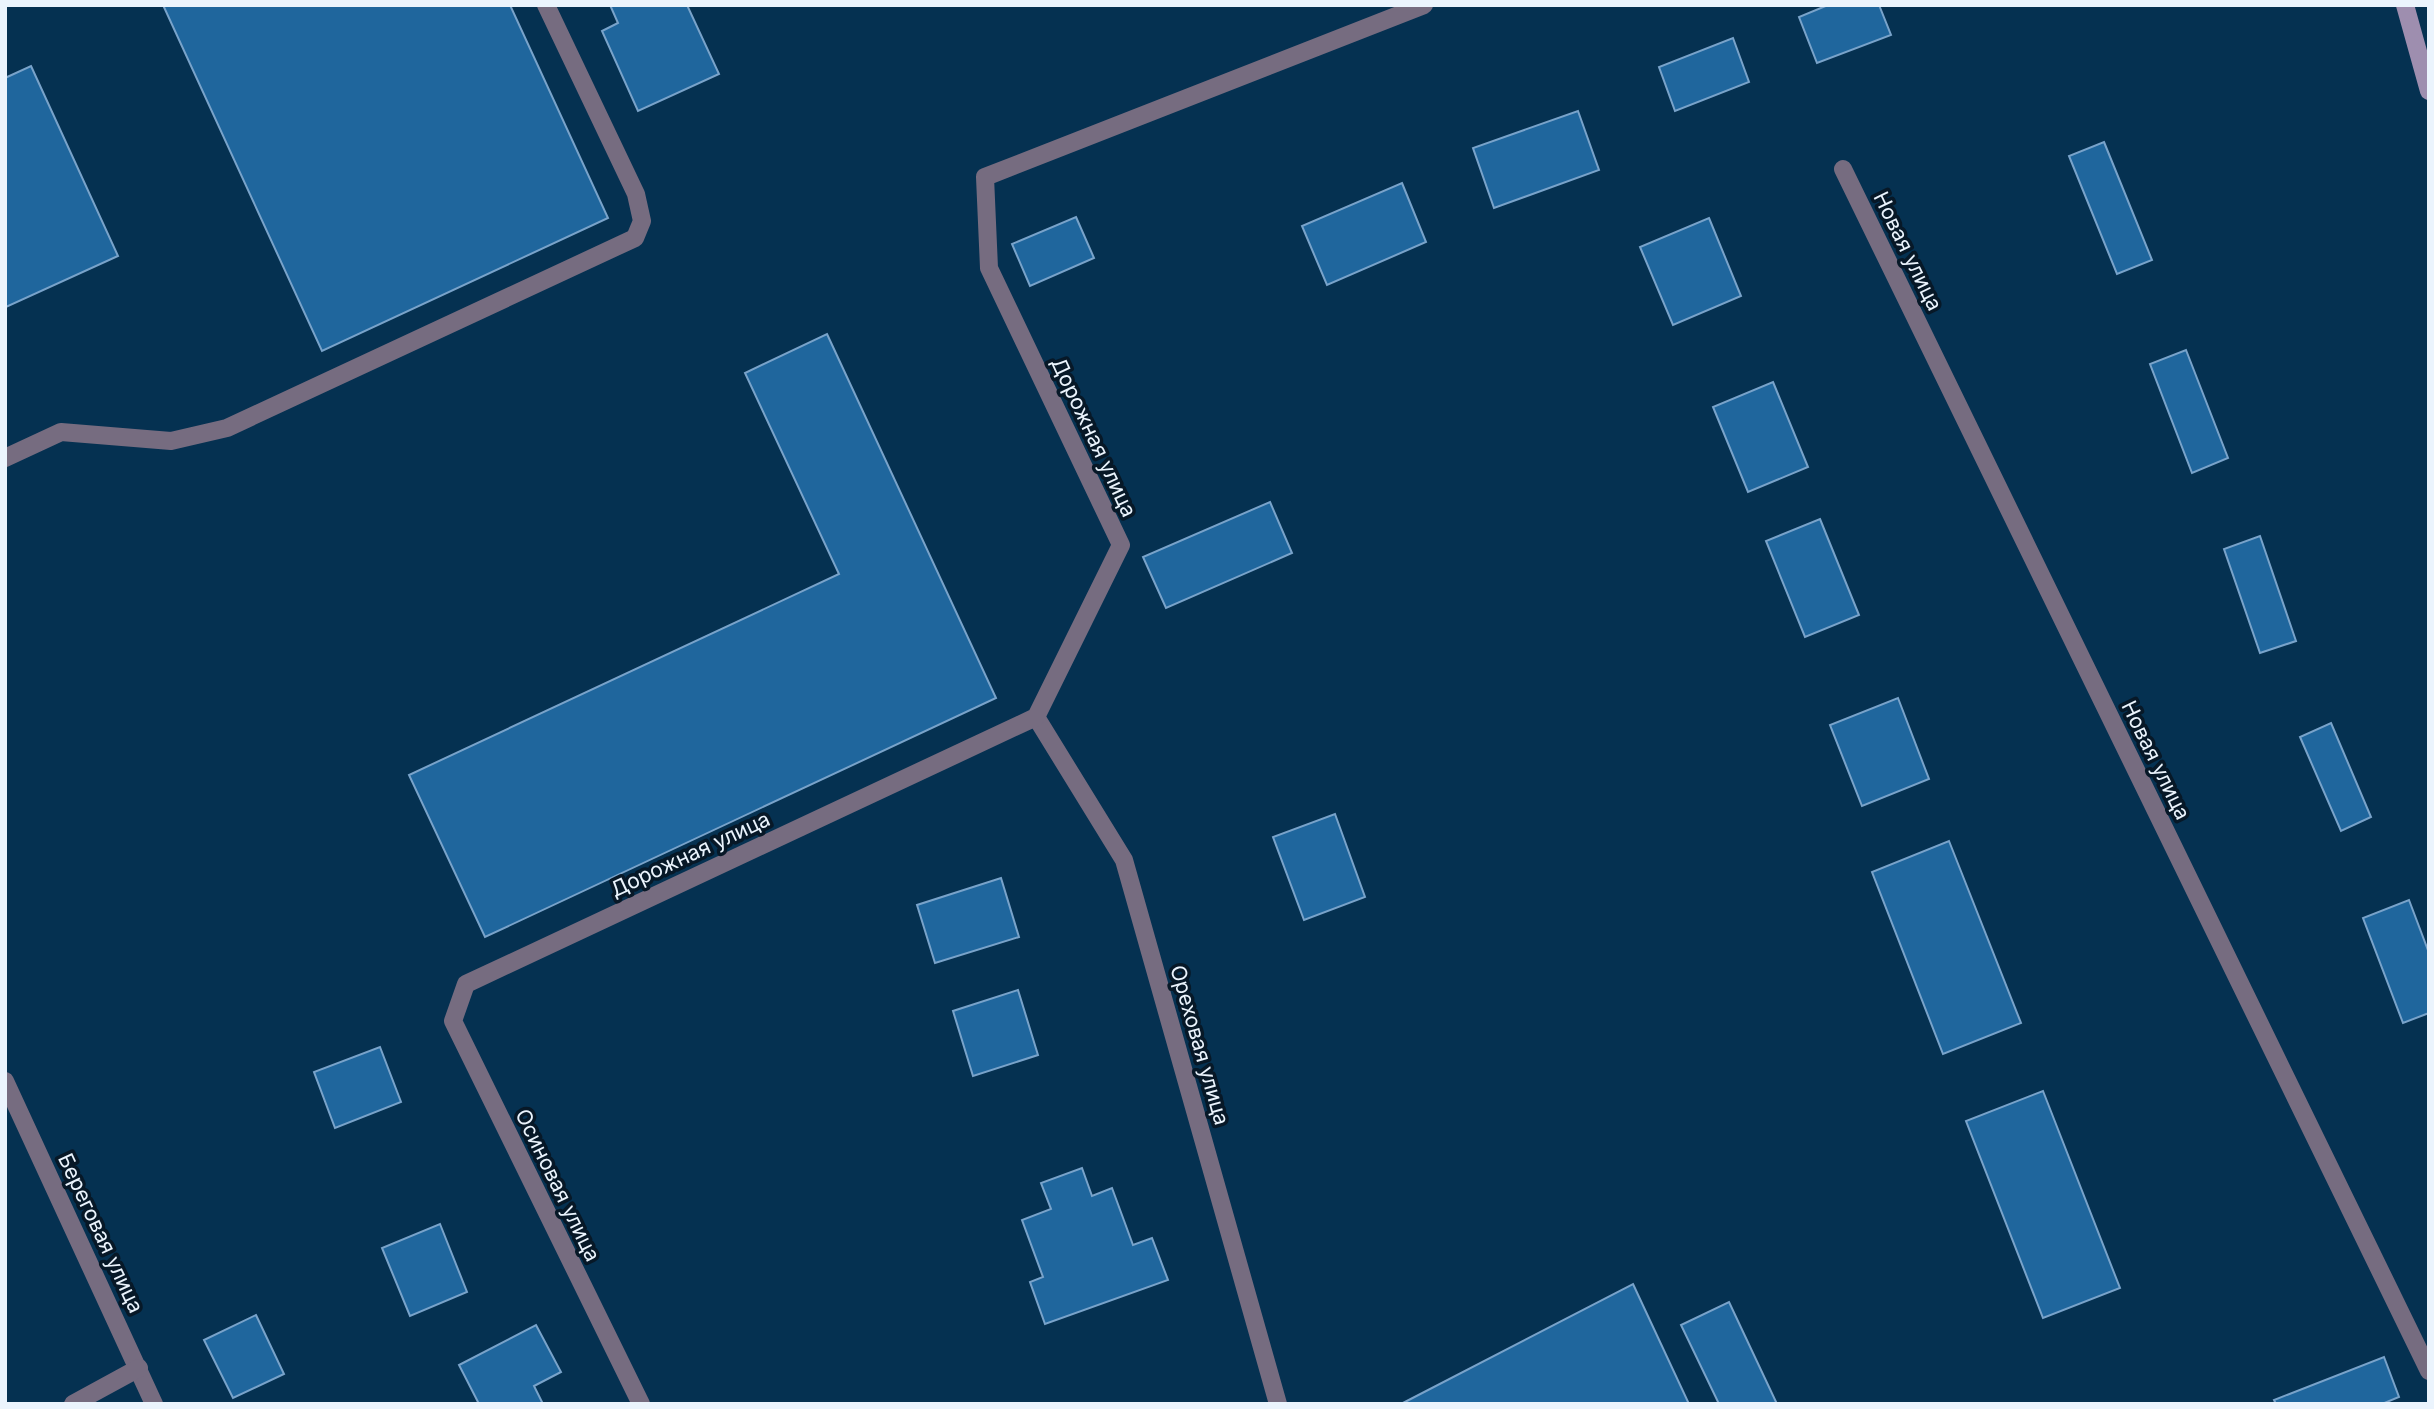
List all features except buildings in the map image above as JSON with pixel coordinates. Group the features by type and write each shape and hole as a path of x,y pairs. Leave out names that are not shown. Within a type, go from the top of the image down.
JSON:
{"street":[{"path":"5,458 61,432 171,441 227,428 635,238 642,221 636,194 546,5"},
{"name":"Дорожная улица","path":"466,984 1036,717 1121,545 989,268 985,177 1424,5"},
{"path":"2406,5 2429,91"},
{"name":"Новая улица","path":"1843,169 2429,1371"},
{"name":"Ореховая улица","path":"1036,717 1124,860 1278,1404"},
{"name":"Осиновая улица","path":"466,984 453,1021 641,1404"},
{"name":"Береговая улица","path":"5,1081 154,1404"},
{"path":"73,1404 139,1368"}]}
